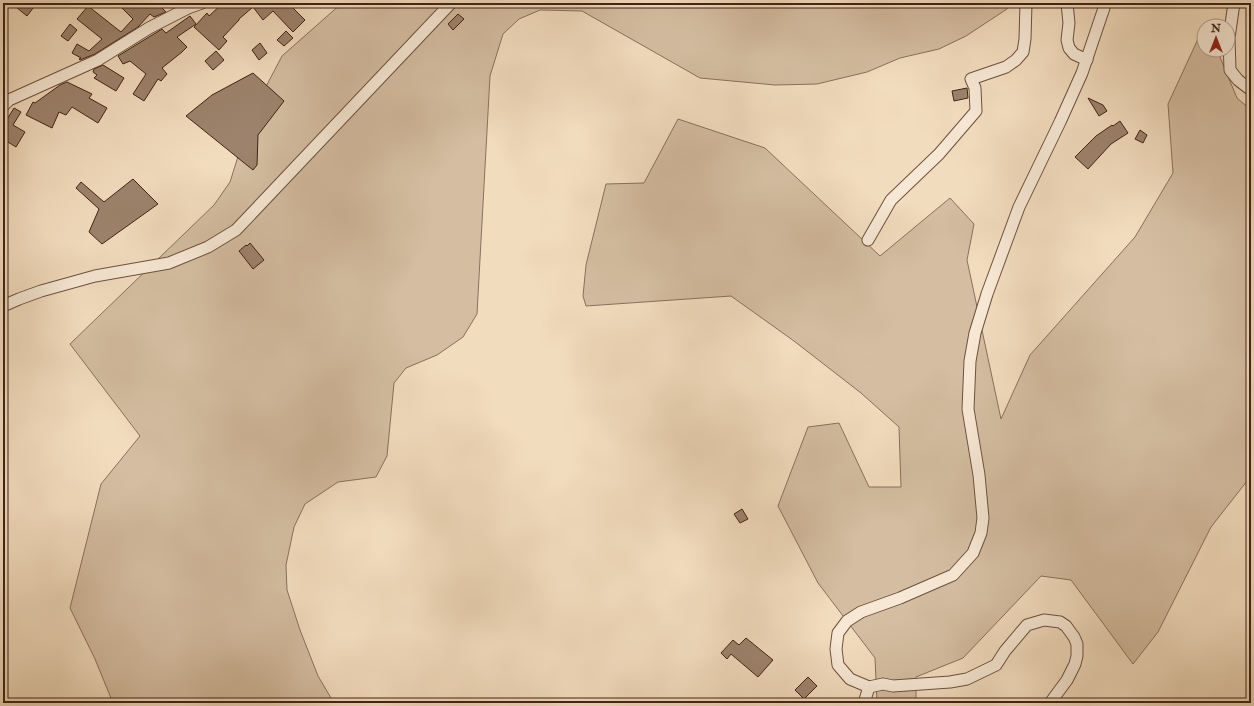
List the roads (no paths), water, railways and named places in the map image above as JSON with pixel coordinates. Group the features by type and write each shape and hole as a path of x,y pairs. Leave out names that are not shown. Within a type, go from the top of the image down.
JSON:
{"street":[{"path":"5,100 98,60 150,28 188,8 202,3"},
{"path":"3,306 41,291 95,276 169,263 208,247 236,230 451,3"},
{"path":"868,240 891,200 939,154 976,111 975,88 971,79 1006,67 1016,60 1023,52 1026,38 1026,3"},
{"path":"1067,3 1069,23 1067,40 1069,48 1074,54 1087,60"},
{"path":"1050,703 1067,680 1075,664 1077,656 1077,644 1071,632 1060,622 1044,620 1027,625 1005,651 996,665 967,680 893,686 883,684 869,687 850,679 838,665 836,649 838,633 847,621 861,612 900,598 953,575 973,553 981,533 983,518 979,475 968,409 970,361 975,333 989,287 1019,207 1060,122 1087,60 1104,8 1104,3"},
{"path":"1234,3 1229,38 1230,70 1238,80 1251,90"},
{"path":"864,703 869,687"}]}
